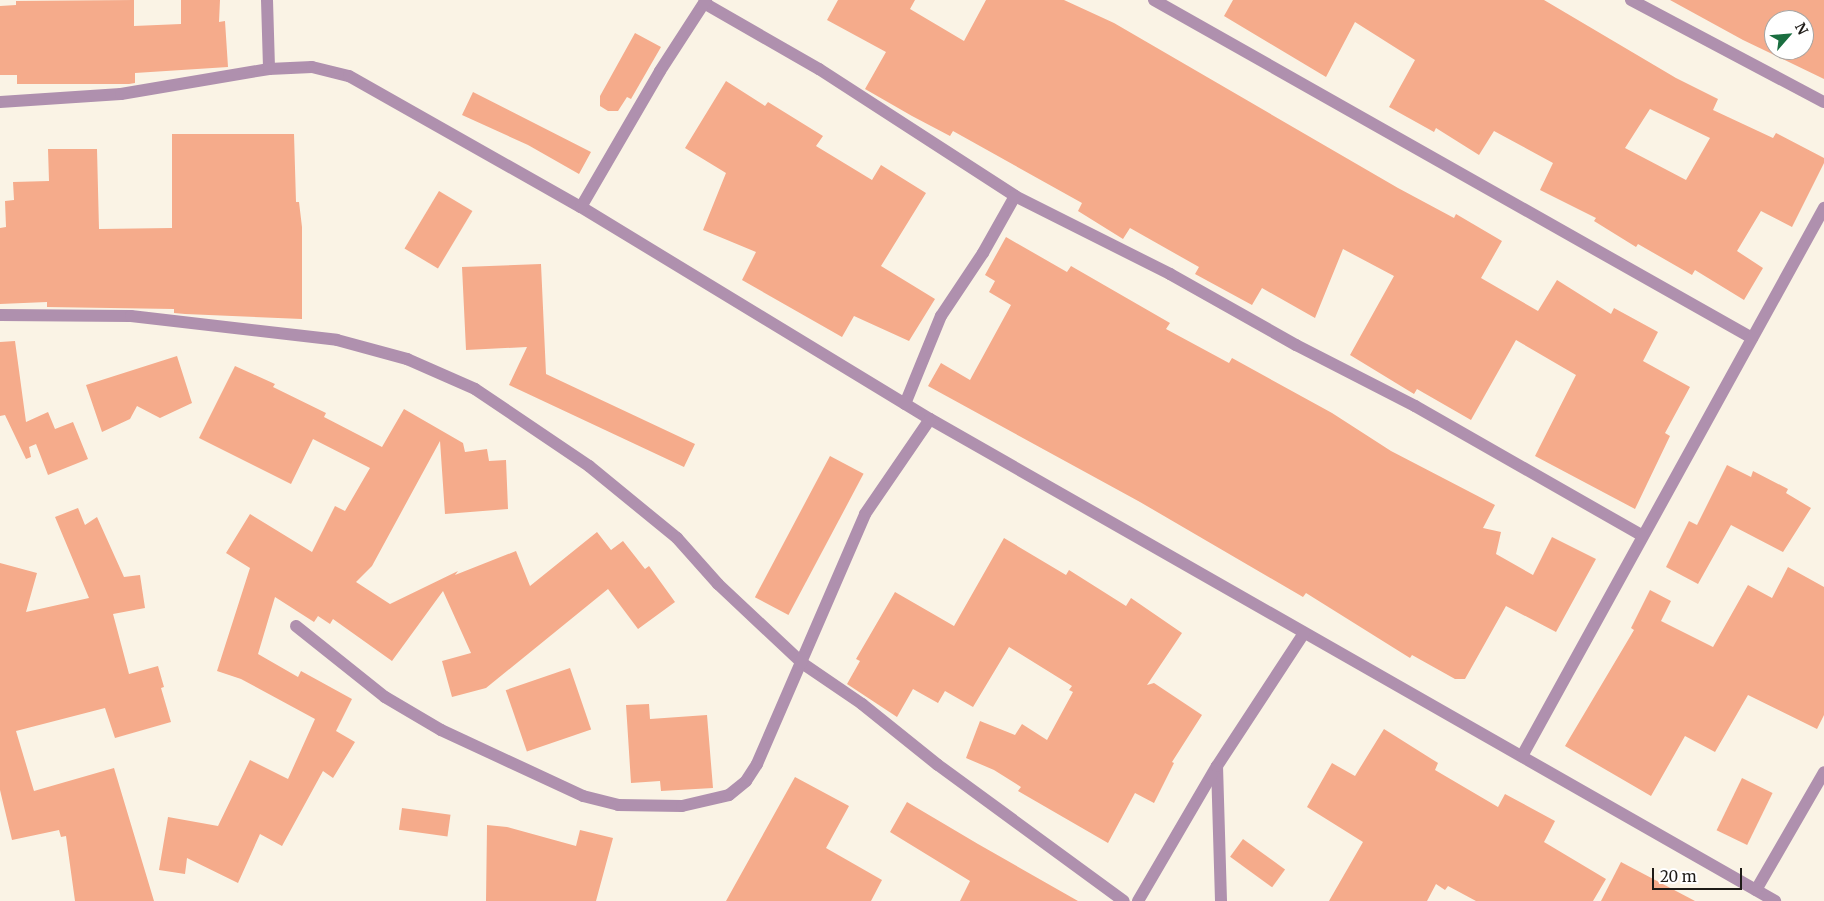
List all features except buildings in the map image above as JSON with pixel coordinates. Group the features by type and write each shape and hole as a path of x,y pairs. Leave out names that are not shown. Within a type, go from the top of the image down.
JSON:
{"street":[{"path":"267,0 269,69"},
{"path":"1154,0 1752,338"},
{"path":"1631,0 1824,102"},
{"path":"581,207 660,71 705,2 819,69 1015,196 1170,274 1296,344 1415,406 1643,536"},
{"path":"0,102 121,94 269,69 312,67 349,76 581,207 930,419 1775,901"},
{"path":"905,404 941,316 983,253 1015,196"},
{"path":"1522,756 1824,208"},
{"path":"0,315 131,316 328,339 371,347 442,372 475,389 548,436 633,501 677,538 718,584 802,663 862,704 938,765 1124,901"},
{"path":"296,626 385,697 441,730 583,796 618,805 682,806 729,795 746,781 757,764 866,514 930,419"},
{"path":"1138,901 1217,766 1304,633"},
{"path":"1217,766 1221,901"},
{"path":"1756,890 1824,772"}]}
